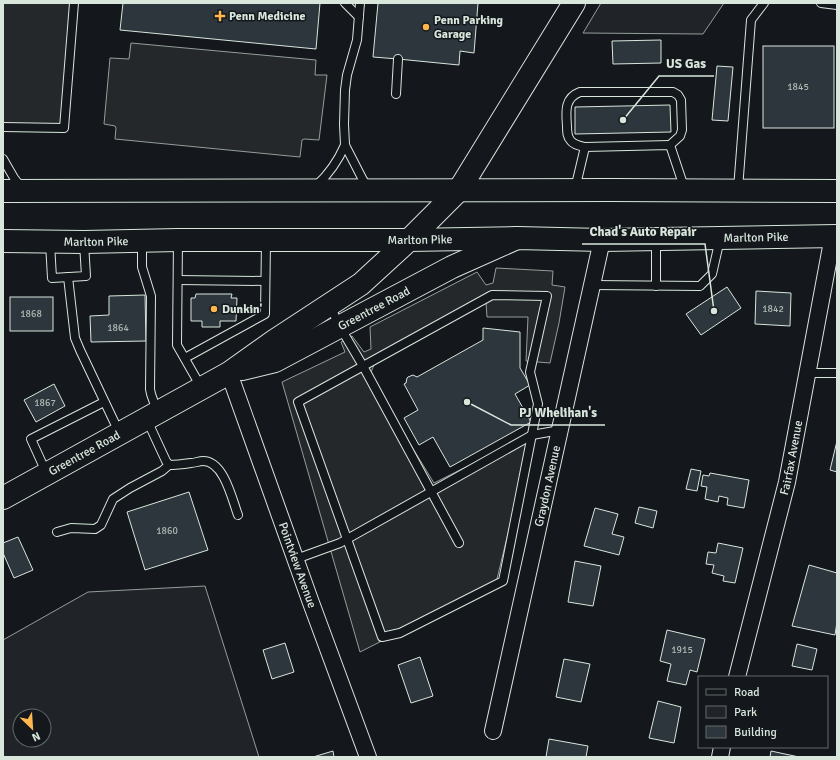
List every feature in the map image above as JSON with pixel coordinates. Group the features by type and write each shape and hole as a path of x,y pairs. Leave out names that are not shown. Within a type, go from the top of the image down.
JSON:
{"main road":[{"name":"Greentree Road","path":"3,498 229,372 361,284 409,240 459,190 574,3"},
{"path":"3,191 837,191"},
{"name":"Marlton Pike","path":"3,241 84,242 517,238 602,240 835,236"},
{"name":"Greentree Road","path":"229,372 275,361 452,267 517,238"}],"street":[{"name":"Fairfax Avenue","path":"737,676 787,482 835,236"},
{"name":"Graydon Avenue","path":"493,731 602,240"},
{"name":"Pointview Avenue","path":"229,372 368,757"}],"lane":[{"path":"3,127 64,128 74,3"},
{"path":"345,3 359,17"},
{"path":"360,3 357,40 347,75 345,90 345,145 363,180 371,191"},
{"path":"738,190 751,20 764,3"},
{"path":"821,3 837,5"},
{"path":"396,94 398,59"},
{"path":"580,92 673,92 678,95 681,100 682,130 680,136 670,145 585,147 573,143 567,134 566,110 568,103 574,94 580,92"},
{"path":"311,191 332,169 340,157 345,145"},
{"path":"670,145 685,190"},
{"path":"575,190 585,147"},
{"path":"3,159 14,178 24,191"},
{"path":"592,285 700,286 712,274 720,238"},
{"path":"656,239 656,286"},
{"path":"178,240 178,345 202,388"},
{"path":"185,358 264,314 266,240"},
{"path":"142,241 142,267 151,296 150,389 152,416 166,461 169,465"},
{"path":"50,242 52,278 86,276 84,242"},
{"path":"68,277 75,338 120,434"},
{"path":"178,280 265,281"},
{"path":"492,295 547,296 530,372 538,404 503,581 400,633 382,637 298,402 363,366 492,295"},
{"path":"330,305 340,327 363,366 458,543"},
{"path":"808,373 837,373"},
{"path":"47,474 31,439 104,402"},
{"path":"296,559 347,540 532,435 560,430"},
{"path":"57,532 72,528 95,529 101,525 113,499 130,488 162,471 169,465 204,461 218,468 224,476 238,515"}],"green space":[{"path":"601,3 724,3 703,34 583,33"},
{"path":"205,586 259,757 3,757 3,640 88,592"}],"shaded area":[{"path":"3,3 74,3 64,128 3,127"},
{"path":"131,43 316,60 315,75 327,75 319,140 302,140 300,157 115,139 115,126 104,124 110,58 129,59"},
{"path":"496,268 553,271 552,285 565,287 550,363 526,361 528,317 487,317 486,302 374,365 369,377 434,483 532,434 496,583 360,652 282,382 345,352 341,342 352,336 364,352 371,349 370,327 477,272 486,285 493,283"}],"building":[{"name":"Penn Medicine","path":"123,3 320,3 316,49 120,30"},
{"name":"Penn Parking Garage","path":"378,3 478,3 474,53 460,51 459,65 373,57"},
{"path":"661,40 661,63 613,64 612,41"},
{"path":"763,46 834,46 834,128 763,128"},
{"path":"717,66 733,67 728,121 712,120"},
{"path":"670,105 671,132 575,134 575,107"},
{"path":"727,287 741,308 701,335 686,314"},
{"path":"756,291 791,293 790,326 755,324"},
{"name":"Dunkin'","path":"196,294 232,294 231,298 237,298 236,321 220,321 220,327 202,327 202,321 191,321 191,298 195,298"},
{"path":"145,295 146,341 91,342 90,316 109,315 109,296"},
{"path":"10,297 53,297 53,331 10,331"},
{"path":"483,328 520,332 520,368 530,385 515,394 531,422 450,467 433,437 419,445 404,418 418,410 404,384 406,383 408,377 413,375 417,377 483,340"},
{"path":"54,384 65,406 36,422 24,400"},
{"path":"837,441 837,472 830,470"},
{"path":"691,469 701,471 697,491 686,489"},
{"path":"710,473 749,480 744,508 727,505 728,498 719,496 718,502 705,499 707,487 701,486 703,475 709,476"},
{"path":"189,492 208,550 145,570 127,512"},
{"path":"639,507 657,511 653,528 635,523"},
{"path":"595,508 618,514 612,534 624,537 619,555 584,546"},
{"path":"18,537 33,570 14,578 3,553 3,543"},
{"path":"718,543 743,548 735,583 723,581 724,576 712,573 714,565 706,564 708,552 716,553"},
{"path":"575,561 601,566 593,606 568,602"},
{"path":"809,565 837,573 837,622 835,635 792,626"},
{"path":"667,630 705,639 697,672 690,670 686,685 667,681 671,664 660,661"},
{"path":"285,643 294,672 272,679 263,650"},
{"path":"797,644 817,649 812,670 792,666"},
{"path":"420,657 433,696 411,703 398,665"},
{"path":"564,659 590,664 581,702 556,697"},
{"path":"658,701 681,707 674,743 649,738"},
{"path":"549,739 588,746 586,757 546,757"},
{"path":"333,751 334,757 313,757"},
{"path":"771,751 799,757 770,757"}],"place":[{"name":"Penn Medicine","path":"220,16"},
{"name":"Penn Parking Garage","path":"426,27"},
{"name":"US Gas","path":"623,120"},
{"name":"Dunkin'","path":"214,309"},
{"name":"Chad's Auto Repair","path":"714,311"},
{"name":"PJ Whelihan's","path":"467,402"}]}
